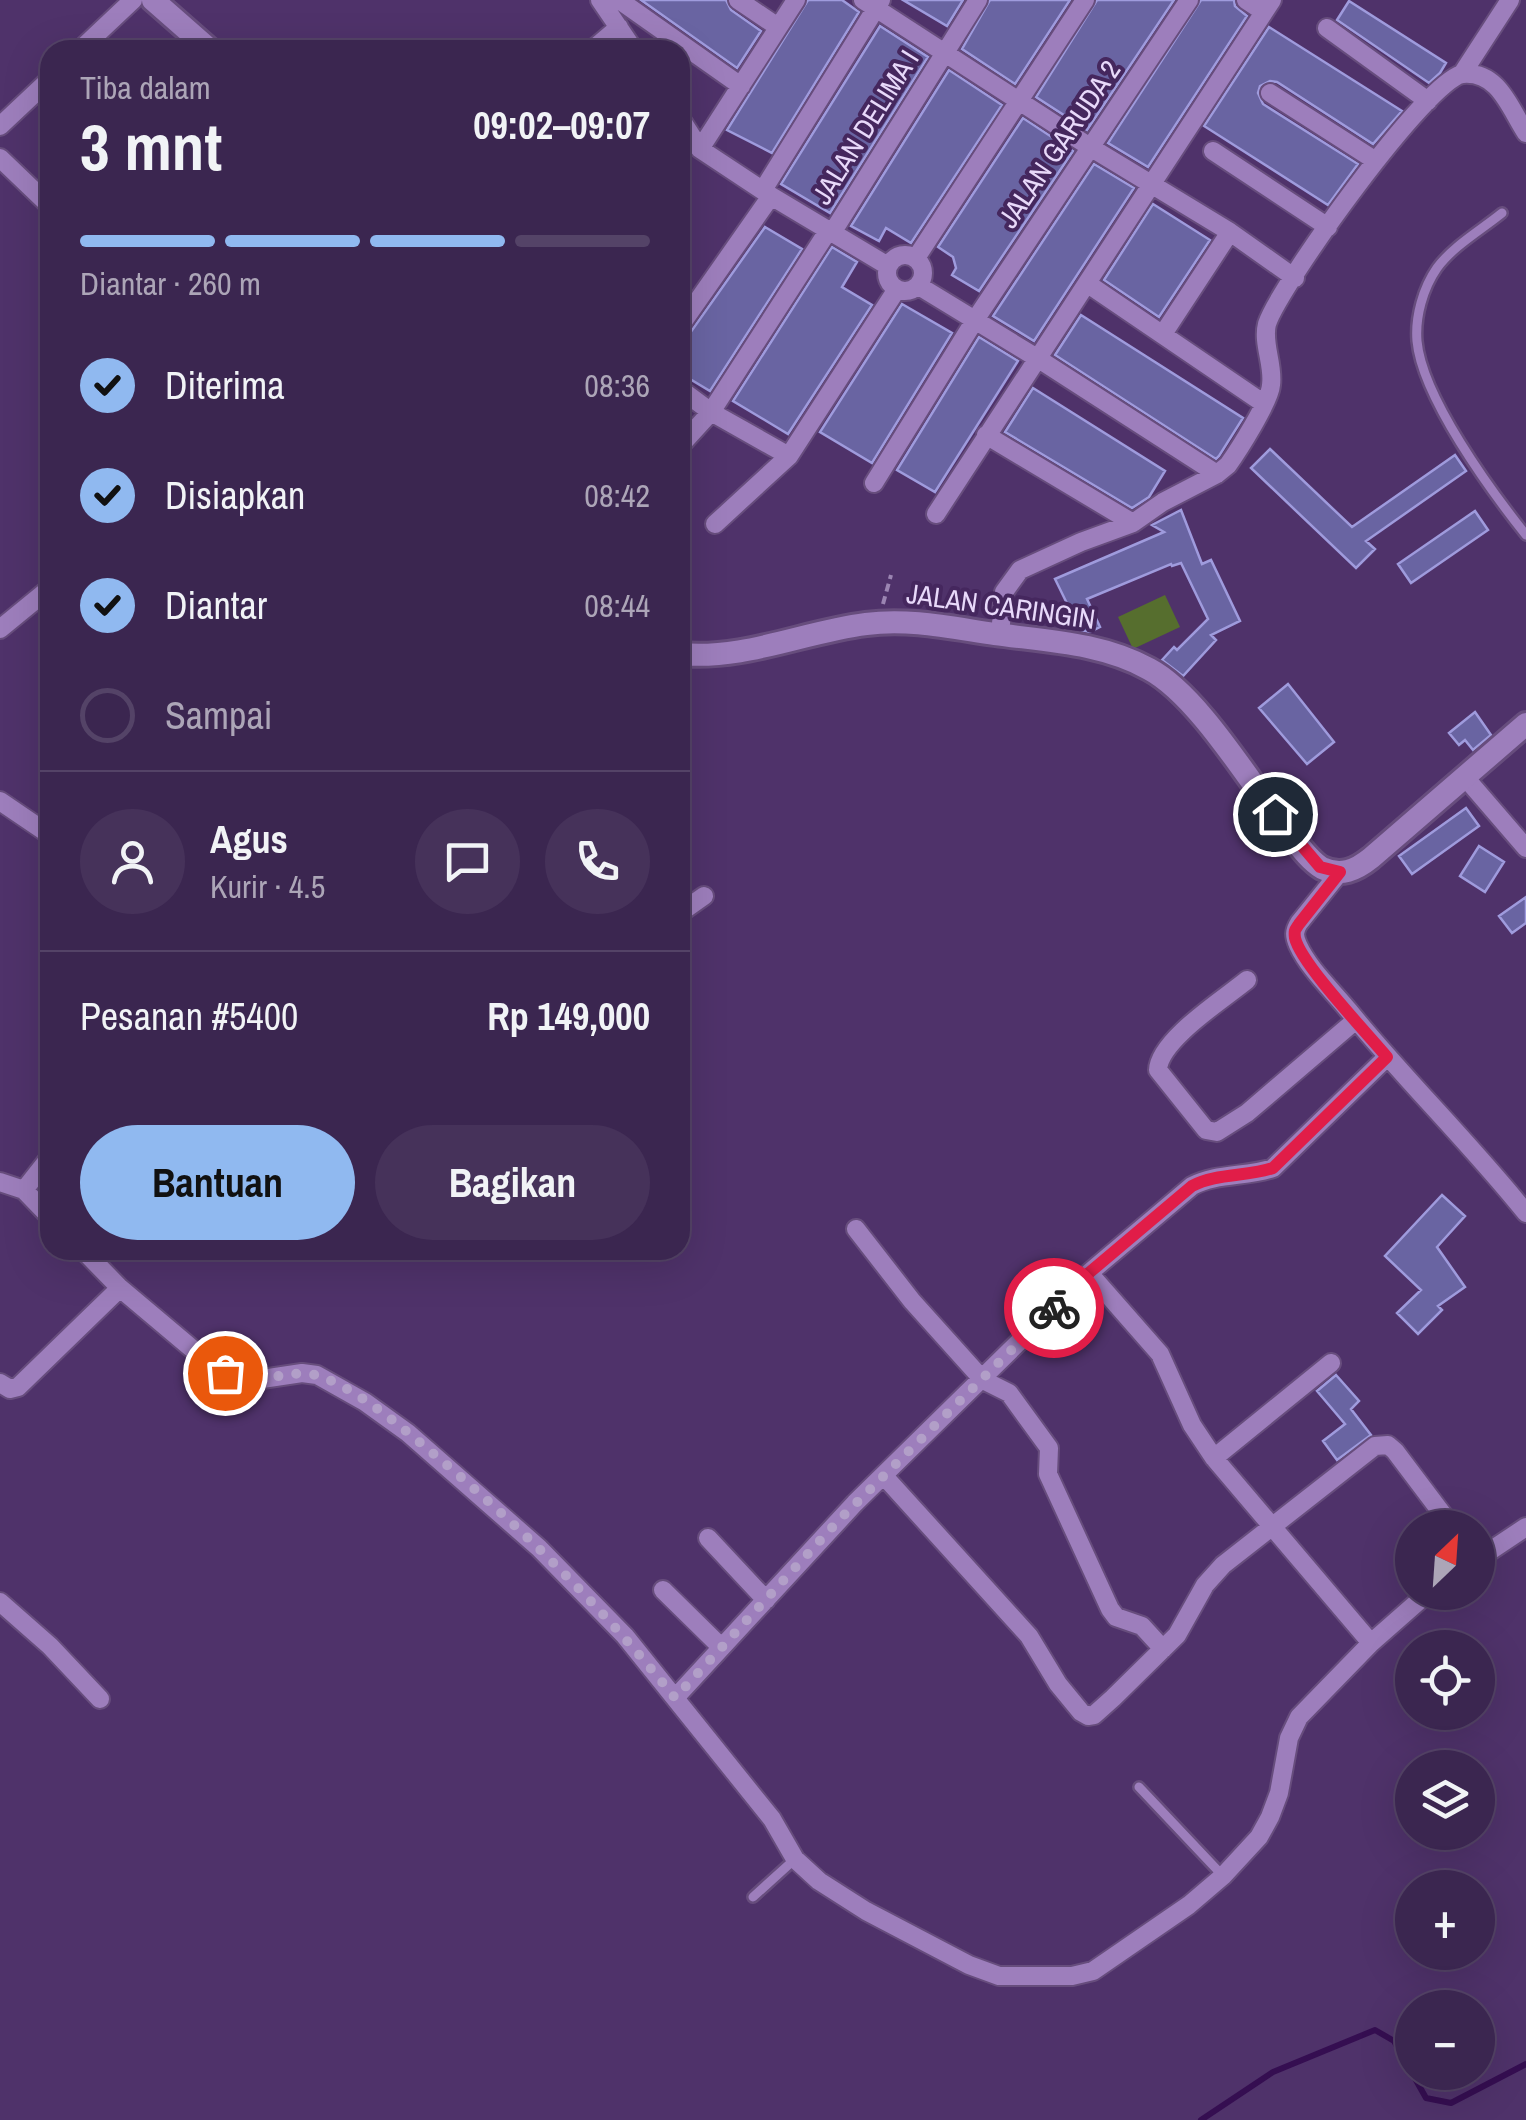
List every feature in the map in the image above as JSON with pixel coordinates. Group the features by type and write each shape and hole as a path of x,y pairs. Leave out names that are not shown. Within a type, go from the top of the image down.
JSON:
{"street":[{"path":"91,40 133,0"},
{"path":"153,0 199,40"},
{"path":"738,0 778,27"},
{"path":"700,149 796,0"},
{"name":"JALAN DELIMA I","path":"690,435 711,412 978,0"},
{"path":"916,258 1085,0"},
{"name":"JALAN GARUDA 2","path":"874,482 976,320 1189,0"},
{"path":"936,514 1268,6 1246,0"},
{"path":"1462,74 1510,0"},
{"path":"609,2 627,40"},
{"path":"609,2 669,40"},
{"path":"690,311 767,193 873,3 1090,147 1230,232 1295,278"},
{"path":"604,40 619,27"},
{"path":"1327,28 1428,101"},
{"path":"690,54 741,86"},
{"path":"1000,634 1006,584 1020,570 1133,524 1163,502 1217,474 1236,454 1272,386 1268,324 1328,227 1376,161 1449,79 1462,74 1480,77 1496,86 1526,133"},
{"path":"0,126 40,88"},
{"path":"1270,93 1376,161"},
{"path":"690,134 700,149 888,266"},
{"path":"1213,151 1328,227"},
{"path":"0,158 40,196"},
{"path":"1163,334 1230,232"},
{"path":"900,255 916,258 924,275 919,286 908,292 896,289 887,276 888,266 900,255"},
{"path":"1088,284 1263,404"},
{"path":"919,286 1217,474"},
{"path":"715,524 789,456 896,289"},
{"path":"690,396 789,456"},
{"path":"986,435 1133,524"},
{"path":"0,629 40,596"},
{"name":"JALAN CARINGIN","path":"690,654 746,651 884,622 1090,646 1122,656 1164,678 1189,700 1299,844 1320,867 1340,872"},
{"path":"1526,724 1359,868 1340,872 1295,931 1296,941 1356,1020 1526,1213"},
{"path":"1464,776 1526,848"},
{"path":"0,801 40,827"},
{"path":"690,906 704,896"},
{"path":"1247,980 1175,1040 1158,1063 1158,1070 1206,1130 1216,1132 1247,1113 1356,1020"},
{"path":"675,1698 884,1476 1090,1272 1192,1186 1204,1180 1252,1176 1273,1168 1387,1057"},
{"path":"24,1190 40,1170"},
{"path":"0,1182 24,1190 40,1206"},
{"path":"856,1229 983,1380 1009,1392 1049,1448 1048,1474 1113,1614 1142,1626 1164,1649"},
{"path":"93,1260 196,1354 225,1373 262,1378 317,1375 366,1402 408,1433 492,1504 587,1595 772,1819 796,1859 819,1881 969,1966 1000,1976 1072,1976 1094,1971 1222,1876 1259,1838 1270,1817 1279,1793 1289,1738 1299,1718 1370,1642 1408,1610"},
{"path":"1090,1272 1160,1354 1192,1425 1214,1458 1370,1642"},
{"path":"0,1383 10,1389 18,1387 120,1288"},
{"path":"1214,1458 1331,1363"},
{"path":"884,1476 1029,1636 1080,1712 1094,1715 1177,1635 1205,1585 1222,1565 1381,1443 1395,1451 1439,1510"},
{"path":"1495,1548 1526,1528"},
{"path":"708,1538 766,1600"},
{"path":"663,1590 722,1648"},
{"path":"0,1602 50,1646 100,1699"}],"lane":[{"path":"1502,214 1438,267 1420,311 1417,346 1460,443 1526,535"},
{"path":"1140,1787 1222,1876"},
{"path":"753,1898 796,1859"}],"path":[{"path":"884,622 883,599 891,575"}],"green space":[{"path":"1165,595 1180,627 1133,649 1118,617"}],"building":[{"path":"641,0 726,0 731,10 761,31 737,68"},
{"path":"808,0 842,0 859,12 772,153 727,130"},
{"path":"903,0 963,0 947,26"},
{"path":"990,0 1070,0 1015,84 962,49"},
{"path":"1097,0 1174,0 1087,130 1036,97"},
{"path":"1201,0 1234,0 1235,6 1247,16 1148,167 1108,143"},
{"path":"1349,1 1446,63 1440,73 1429,83 1337,20"},
{"path":"880,26 928,57 830,213 781,184"},
{"path":"1269,27 1402,111 1373,144 1277,82 1260,86 1258,93 1263,104 1358,164 1328,205 1204,126"},
{"path":"949,70 1002,105 911,243 886,228 879,241 851,226"},
{"path":"1023,118 1073,151 979,291 952,275 956,268 953,257 938,247"},
{"path":"1094,164 1134,188 1034,341 993,316"},
{"path":"1153,204 1210,240 1159,317 1104,280"},
{"path":"765,227 802,249 710,391 690,379 690,333"},
{"path":"832,247 857,262 842,287 872,305 788,434 733,401"},
{"path":"902,304 952,333 872,463 820,432"},
{"path":"1081,315 1243,418 1216,459 1055,355"},
{"path":"979,337 1018,361 935,492 897,470"},
{"path":"1033,388 1165,471 1149,497 1132,508 1005,432"},
{"path":"1270,449 1352,527 1455,455 1466,471 1366,541 1375,549 1356,568 1251,468"},
{"path":"1181,510 1202,564 1211,560 1240,621 1211,635 1216,640 1183,676 1162,660 1208,619 1181,563 1087,599 1100,627 1090,632 1080,630 1055,579 1164,532 1152,525"},
{"path":"1475,511 1488,530 1411,583 1398,564"},
{"path":"1288,684 1334,742 1307,764 1259,708"},
{"path":"1475,712 1491,735 1473,750 1465,740 1459,745 1449,733"},
{"path":"1466,808 1479,826 1412,874 1399,856"},
{"path":"1479,846 1504,862 1485,892 1460,876"},
{"path":"1526,897 1526,923 1512,933 1499,916"},
{"path":"1442,1195 1465,1216 1437,1247 1465,1287 1438,1306 1442,1310 1418,1334 1397,1313 1421,1290 1385,1256"},
{"path":"1336,1375 1359,1401 1351,1409 1371,1435 1337,1460 1323,1441 1345,1424 1317,1391"}],"waterway":[{"path":"1201,2120 1273,2072 1375,2030 1394,2041 1426,2098 1451,2103 1526,2064"}],"way so far":[{"path":"225,1373 242,1378 317,1375 366,1402 442,1461 539,1548 625,1636 675,1698 839,1520 1054,1308"}],"route":[{"path":"1054,1308 1090,1272 1192,1186 1204,1180 1252,1176 1273,1168 1387,1057 1307,960 1296,941 1299,924 1340,872 1320,867 1275,814"}]}
